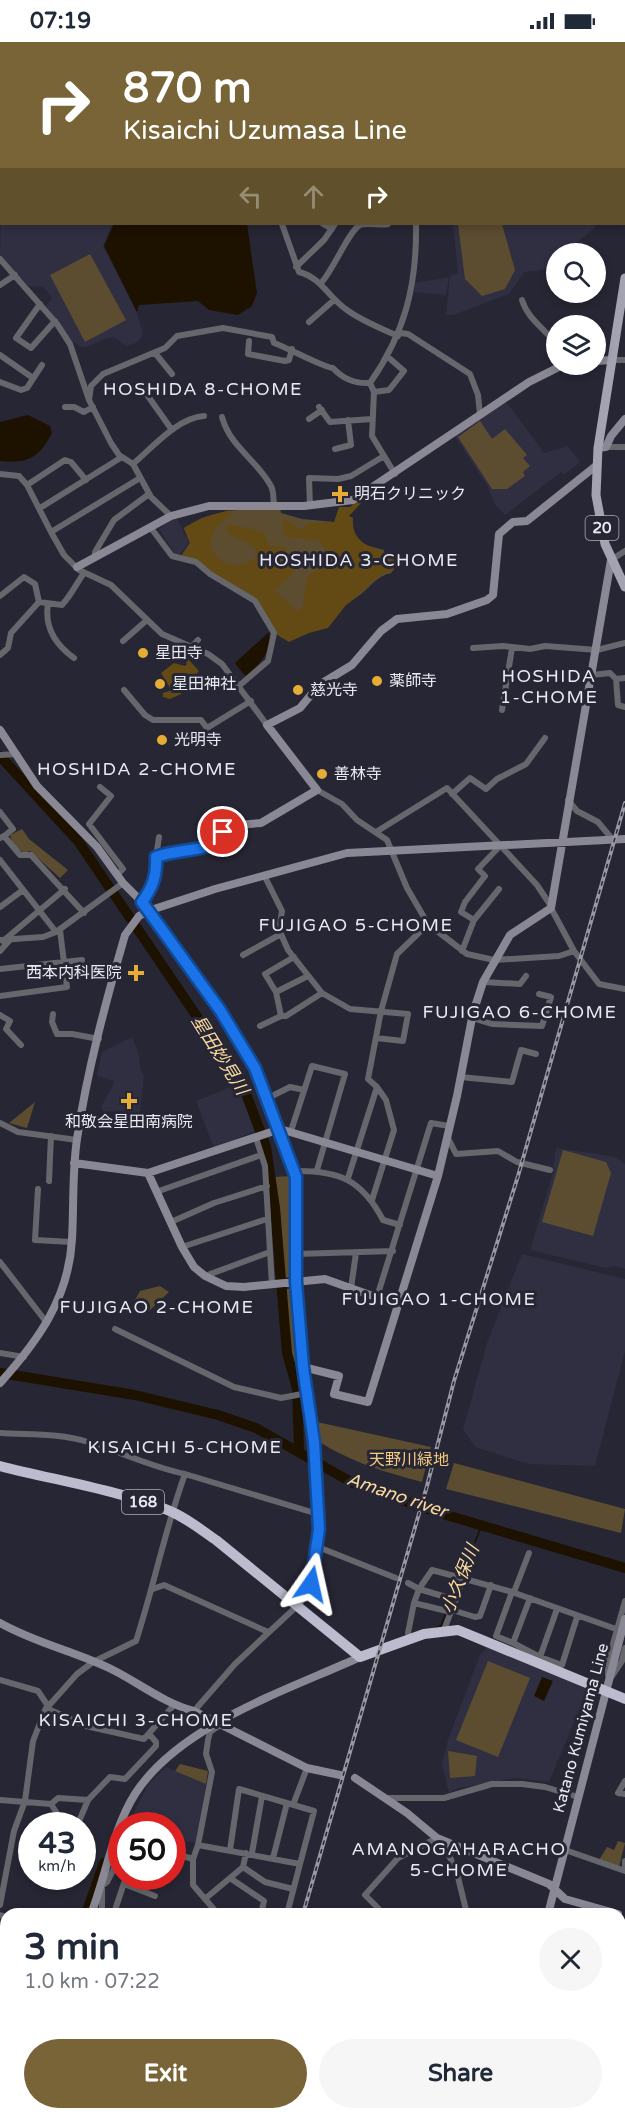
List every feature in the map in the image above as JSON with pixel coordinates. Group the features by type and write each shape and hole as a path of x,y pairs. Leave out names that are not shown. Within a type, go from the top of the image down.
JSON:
{"highway":[{"name":"168","path":"0,1466 116,1494 171,1512 216,1540 360,1658"},
{"path":"360,1658 424,1634 444,1630 473,1634 606,1693 625,1699"}],"main road":[{"name":"20","path":"625,278 611,360 602,447 597,465 596,495 611,560 625,587"}],"street":[{"path":"282,225 296,267 321,283 334,300 361,319 399,335 408,334 470,374 478,395 480,414"},
{"path":"321,283 347,245 352,231 360,225"},
{"path":"370,383 388,357 399,335 414,279 416,225"},
{"path":"296,267 324,240 333,226"},
{"path":"0,259 55,321 70,344 89,400 122,457 133,464 149,494 171,516"},
{"path":"0,285 15,275"},
{"path":"309,322 334,300"},
{"path":"522,300 525,308 546,335"},
{"path":"40,304 16,338 31,348 55,321"},
{"path":"89,400 92,386 103,374 156,353 177,336 223,328 272,337 274,343 328,369 333,368 350,380 370,383"},
{"path":"249,341 248,354 285,361 289,360 292,350"},
{"path":"156,353 172,374"},
{"path":"0,355 33,378"},
{"path":"374,392 389,390 405,370 388,357"},
{"path":"606,360 625,360"},
{"path":"0,382 21,390 27,388 42,365"},
{"path":"39,602 62,605 74,592 80,570 95,557 171,516 208,506 310,506 353,501 480,414 546,374"},
{"path":"370,383 374,392 372,436 395,474"},
{"path":"136,389 145,392 172,430"},
{"path":"65,407 74,407 84,412 93,407"},
{"path":"309,419 321,409 327,424 372,419"},
{"path":"133,464 172,430 194,417 204,416"},
{"path":"222,417 226,431 234,444 272,487 274,505"},
{"path":"602,447 625,419"},
{"path":"335,449 351,445 348,420"},
{"path":"602,447 625,447"},
{"path":"310,506 309,478 338,479 351,476 384,456"},
{"path":"40,508 122,457"},
{"path":"27,485 65,460 71,462 86,480"},
{"path":"267,725 300,708 319,685 352,665 381,631 397,619 447,614 487,600 492,596 499,534 513,522 526,521 597,465"},
{"path":"0,474 19,476 27,485 64,555 80,570 111,585 133,603 162,634 222,664 318,790 342,804 357,820 387,840 407,888 428,924 462,951 477,958 494,960 559,956 574,951"},
{"path":"51,532 140,477"},
{"path":"95,557 95,552 114,520 149,494"},
{"path":"151,528 172,556 196,561 210,574 255,601 274,633 268,661 240,686"},
{"path":"303,1367 339,1376 334,1394 368,1401 438,1176 472,1018 483,982 494,960 517,928 551,907 564,843 611,560 625,550"},
{"path":"0,596 24,578 35,584 39,602"},
{"path":"1,652 11,640 11,633 39,602"},
{"path":"48,604 51,636 61,649 74,658"},
{"path":"122,640 147,620"},
{"path":"190,648 198,639"},
{"path":"473,648 569,646 597,650 625,643"},
{"path":"502,710 512,648"},
{"path":"592,675 610,673 616,679 618,705 625,707"},
{"path":"616,679 625,678"},
{"path":"124,690 145,715 153,720 201,720 207,729 251,701"},
{"path":"0,730 37,786 97,847 119,882 142,902 220,1010 255,1068 294,1170 296,1282 303,1367 301,1394 314,1442 318,1547 311,1584 297,1606 235,1664 194,1711"},
{"path":"452,794 470,778 486,789 497,779 526,764 545,738"},
{"path":"3,756 17,754"},
{"path":"573,768 567,799 577,811 598,822 614,840"},
{"path":"4,941 43,937 58,931 108,894 119,882 123,869 89,824 111,796 100,787"},
{"path":"376,832 447,788 537,885 574,951 599,984 625,989"},
{"path":"156,857 174,851 195,850 210,846 220,841 225,826 261,823 318,790"},
{"path":"0,812 13,829 2,837 20,855 31,855 65,889 84,913"},
{"path":"142,902 151,889 157,872 156,857 159,837"},
{"path":"0,1383 48,1323 65,1284 72,1242 74,1163 77,1140 122,943 133,923 148,911 264,875 347,853 625,839"},
{"path":"474,920 461,912 465,902 485,876 478,869 498,845"},
{"path":"0,860 58,931 66,963 67,987 0,996"},
{"path":"264,875 282,911 279,930 294,957 322,993 350,1009 408,1014 403,1041 376,1038"},
{"path":"0,951 4,941 65,889"},
{"path":"462,951 474,920 499,889"},
{"path":"0,907 23,890"},
{"path":"372,1200 394,1130 386,1100 368,1079 381,1011 397,954 428,924"},
{"path":"243,955 281,934"},
{"path":"281,1016 276,992 264,974 294,957"},
{"path":"0,969 82,960"},
{"path":"276,992 308,976"},
{"path":"483,982 520,984 526,976"},
{"path":"260,1026 286,1016 322,993"},
{"path":"472,1018 492,1024 542,1026 551,997 540,994"},
{"path":"53,1014 52,1022 57,1034 99,1039"},
{"path":"0,1015 10,1021 6,1029 21,1045"},
{"path":"460,1077 512,1082 521,1050 536,1054"},
{"path":"291,1131 312,1066 345,1074 317,1170"},
{"path":"268,1098 290,1087 304,1090"},
{"path":"348,1178 377,1087"},
{"path":"0,1123 18,1132 77,1140"},
{"path":"377,1297 431,1123 449,1126"},
{"path":"74,1163 148,1173 280,1129 438,1176"},
{"path":"49,1181 51,1136"},
{"path":"256,1138 267,1186 270,1252 278,1285"},
{"path":"448,1138 456,1154 498,1151 523,1164 550,1170"},
{"path":"156,1192 261,1155"},
{"path":"294,1170 317,1170 348,1178 372,1200 383,1220 400,1225"},
{"path":"148,1173 182,1247 194,1267 205,1276 226,1287 278,1285 325,1279 398,1305"},
{"path":"171,1222 214,1203 267,1186"},
{"path":"38,1189 35,1240 72,1242"},
{"path":"182,1247 267,1219"},
{"path":"296,1254 393,1251"},
{"path":"205,1276 270,1252"},
{"path":"351,1288 356,1253"},
{"path":"0,1262 48,1323"},
{"path":"116,1329 234,1387 281,1398 301,1394"},
{"path":"0,1353 22,1358"},
{"path":"0,1433 32,1436 45,1433 73,1439 165,1470 318,1514"},
{"path":"0,1905 2,1878 14,1831 25,1802 33,1741 47,1707 76,1674 93,1662 136,1641 153,1589 171,1512 185,1474"},
{"path":"318,1547 396,1578"},
{"path":"530,1553 496,1636 562,1665 577,1617"},
{"path":"408,1633 419,1589 432,1570 513,1592 557,1610 616,1629"},
{"path":"444,1630 462,1577"},
{"path":"408,1583 419,1589 453,1599"},
{"path":"153,1589 164,1585 268,1632"},
{"path":"414,1603 475,1617 480,1616 491,1585"},
{"path":"513,1643 530,1598"},
{"path":"609,1681 608,1662 625,1601"},
{"path":"540,1657 557,1610"},
{"name":"Katano Kumiyama Line","path":"550,1908 625,1619"},
{"path":"0,1623 19,1634 116,1672 174,1705 194,1711 307,1768 340,1775"},
{"path":"609,1681 622,1661 625,1648"},
{"path":"125,1812 148,1777 217,1724 360,1658"},
{"path":"0,1680 38,1691 47,1707 86,1725 144,1739 150,1735 174,1705"},
{"path":"214,1908 193,1885 193,1860 212,1772 206,1754 208,1740 210,1732 217,1724"},
{"path":"83,1812 88,1800 110,1777 125,1779 156,1746 150,1735"},
{"path":"273,1858 290,1804 307,1768"},
{"path":"355,1778 386,1798 440,1839 538,1879 565,1899 597,1908"},
{"path":"625,1781 618,1793 625,1794"},
{"path":"386,1798 444,1798 492,1784 545,1787 578,1797"},
{"path":"230,1850 239,1789 314,1811 289,1908"},
{"path":"206,1898 243,1867 249,1853 262,1796"},
{"path":"0,1800 51,1804 58,1798 88,1800"},
{"path":"51,1804 56,1812"},
{"path":"376,1908 365,1895 398,1858 440,1839"},
{"path":"440,1839 457,1873 466,1908"},
{"path":"198,1845 300,1864"},
{"path":"565,1850 625,1871"},
{"path":"186,1858 193,1860"},
{"path":"625,1861 625,1867"},
{"path":"243,1867 265,1882 294,1889"},
{"path":"93,1908 108,1868"},
{"path":"230,1878 264,1901 262,1908"},
{"path":"102,1886 108,1880"},
{"path":"102,1886 102,1908"},
{"path":"118,1908 123,1890"},
{"path":"143,1890 155,1896"}],"shaded area":[{"path":"1,225 112,225 103,246 137,313 143,334 138,342 127,346 113,337 83,348 71,340 46,306 52,298 44,287 29,286 0,257"},
{"path":"114,225 247,225 257,293 252,306 238,315 209,310 198,301 139,305 137,312 104,246"},
{"path":"453,225 597,226 576,243 546,243 546,268 524,272 509,294 453,315 446,315 450,276 458,273"},
{"path":"449,277 446,295 414,292 415,283"},
{"path":"503,402 508,404 544,453 568,446 580,462 564,475 561,472 505,515 495,504 488,487 454,435"},
{"path":"28,415 50,426 52,433 47,442 32,458 10,462 0,461 0,422"},
{"path":"359,499 362,502 349,516 353,518 356,534 365,544 392,555 395,563 393,571 382,574 346,605 328,628 289,642 279,636 258,602 249,593 181,556 190,543 184,528 202,518 230,510 231,515 217,526 211,538 211,548 216,556 224,562 235,565 246,563 256,557 255,547 228,533 226,530 229,524 263,532 269,546 284,547 296,565 294,572 275,591 297,611 303,607 309,576 329,565 329,556 319,540 285,537 282,520 289,521 301,530 310,523 334,522 339,507 350,507"},
{"path":"176,517 189,542 180,555 175,554 159,529"},
{"path":"269,632 267,652 246,677 235,663"},
{"path":"180,650 199,671 181,694 170,699 163,697 163,693 176,689 178,680 174,679 170,688 161,673 174,663 185,666 187,664 182,657 175,659"},
{"path":"132,1037 144,1076 140,1113 102,1111 102,1105 115,1081 97,1076 102,1052"},
{"path":"238,1084 255,1131 214,1148 196,1101"},
{"path":"556,1148 610,1156 625,1164 625,1269 615,1266 606,1268 530,1250 552,1176"},
{"path":"522,1254 625,1279 625,1351 595,1466 529,1464 475,1447 463,1429 487,1343"},
{"path":"488,1647 588,1689 549,1782 515,1778 458,1788 449,1793 442,1764 448,1740 480,1655"},
{"path":"542,1677 553,1681 544,1701 534,1696"},
{"path":"166,1767 206,1784 195,1843 186,1841 186,1812 134,1812 149,1783"}],"green space":[{"path":"458,225 502,225 515,270 505,289 482,296 465,279"},
{"path":"90,254 126,320 85,342 50,275"},
{"path":"480,421 492,439 505,429 527,455 523,458 530,466 523,472 525,476 507,489 492,489 458,437"},
{"path":"280,508 281,513 302,519 335,522 357,543 384,550 383,557 394,569 331,615 312,626 282,638 270,627 252,598 233,584 180,558 190,543 184,528 195,521 230,511"},
{"path":"22,829 29,839 68,870 60,878 30,851 24,853 13,845 10,835"},
{"path":"35,1102 27,1128 9,1123"},
{"path":"563,1150 606,1162 611,1173 593,1236 542,1222"},
{"path":"291,1176 293,1277 282,1278 274,1177"},
{"path":"160,1286 169,1292 148,1312 135,1300 140,1291"},
{"path":"293,1288 302,1384 299,1390 289,1354 284,1290"},
{"name":"天野川緑地","path":"317,1422 431,1447 422,1482 368,1466 330,1448 318,1441"},
{"name":"天野川緑地","path":"454,1463 625,1509 621,1533 446,1489"},
{"path":"488,1661 530,1678 498,1757 456,1740"},
{"path":"448,1751 477,1756 475,1776 450,1778"},
{"path":"180,1764 208,1771 206,1784 175,1771"},
{"path":"618,1841 625,1843 619,1867 599,1860 607,1847 614,1850"}],"waterway":[{"name":"星田妙見川","path":"0,756 78,841 242,1083 266,1147 275,1208 287,1353 297,1388 299,1450"},
{"name":"Amano river","path":"0,1373 135,1395 218,1415 256,1428 351,1482 433,1511 625,1568"},
{"name":"小久保川","path":"461,1576 482,1525"},
{"name":"小久保川","path":"453,1595 459,1580"},
{"name":"小久保川","path":"447,1609 451,1600"},
{"name":"小久保川","path":"435,1628 441,1626 446,1613"},
{"name":"小久保川","path":"88,1908 104,1863"}],"railway":[{"path":"305,1908 427,1486 454,1381 518,1176 625,803"}],"place":[{"name":"明石クリニック","path":"340,494"},
{"name":"星田寺","path":"143,653"},
{"name":"薬師寺","path":"377,681"},
{"name":"星田神社","path":"160,684"},
{"name":"慈光寺","path":"298,690"},
{"name":"光明寺","path":"162,740"},
{"name":"善林寺","path":"322,774"},
{"name":"西本内科医院","path":"136,973"},
{"name":"和敬会星田南病院","path":"129,1101"}],"district":[{"name":"HOSHIDA 8-CHOME","path":"203,389"},
{"name":"HOSHIDA 3-CHOME","path":"359,560"},
{"name":"HOSHIDA 1-CHOME","path":"549,686"},
{"name":"HOSHIDA 2-CHOME","path":"137,769"},
{"name":"FUJIGAO 5-CHOME","path":"356,925"},
{"name":"FUJIGAO 6-CHOME","path":"520,1012"},
{"name":"FUJIGAO 1-CHOME","path":"439,1299"},
{"name":"FUJIGAO 2-CHOME","path":"157,1307"},
{"name":"KISAICHI 5-CHOME","path":"185,1447"},
{"name":"KISAICHI 3-CHOME","path":"136,1720"},
{"name":"AMANOGAHARACHO 5-CHOME","path":"459,1859"}],"route":[{"path":"223,832 220,841 210,846 195,850 174,851 156,857 157,872 151,889 142,902 220,1010 255,1068 280,1129 296,1177 296,1282 303,1367 314,1442 319,1529 311,1584"}]}
